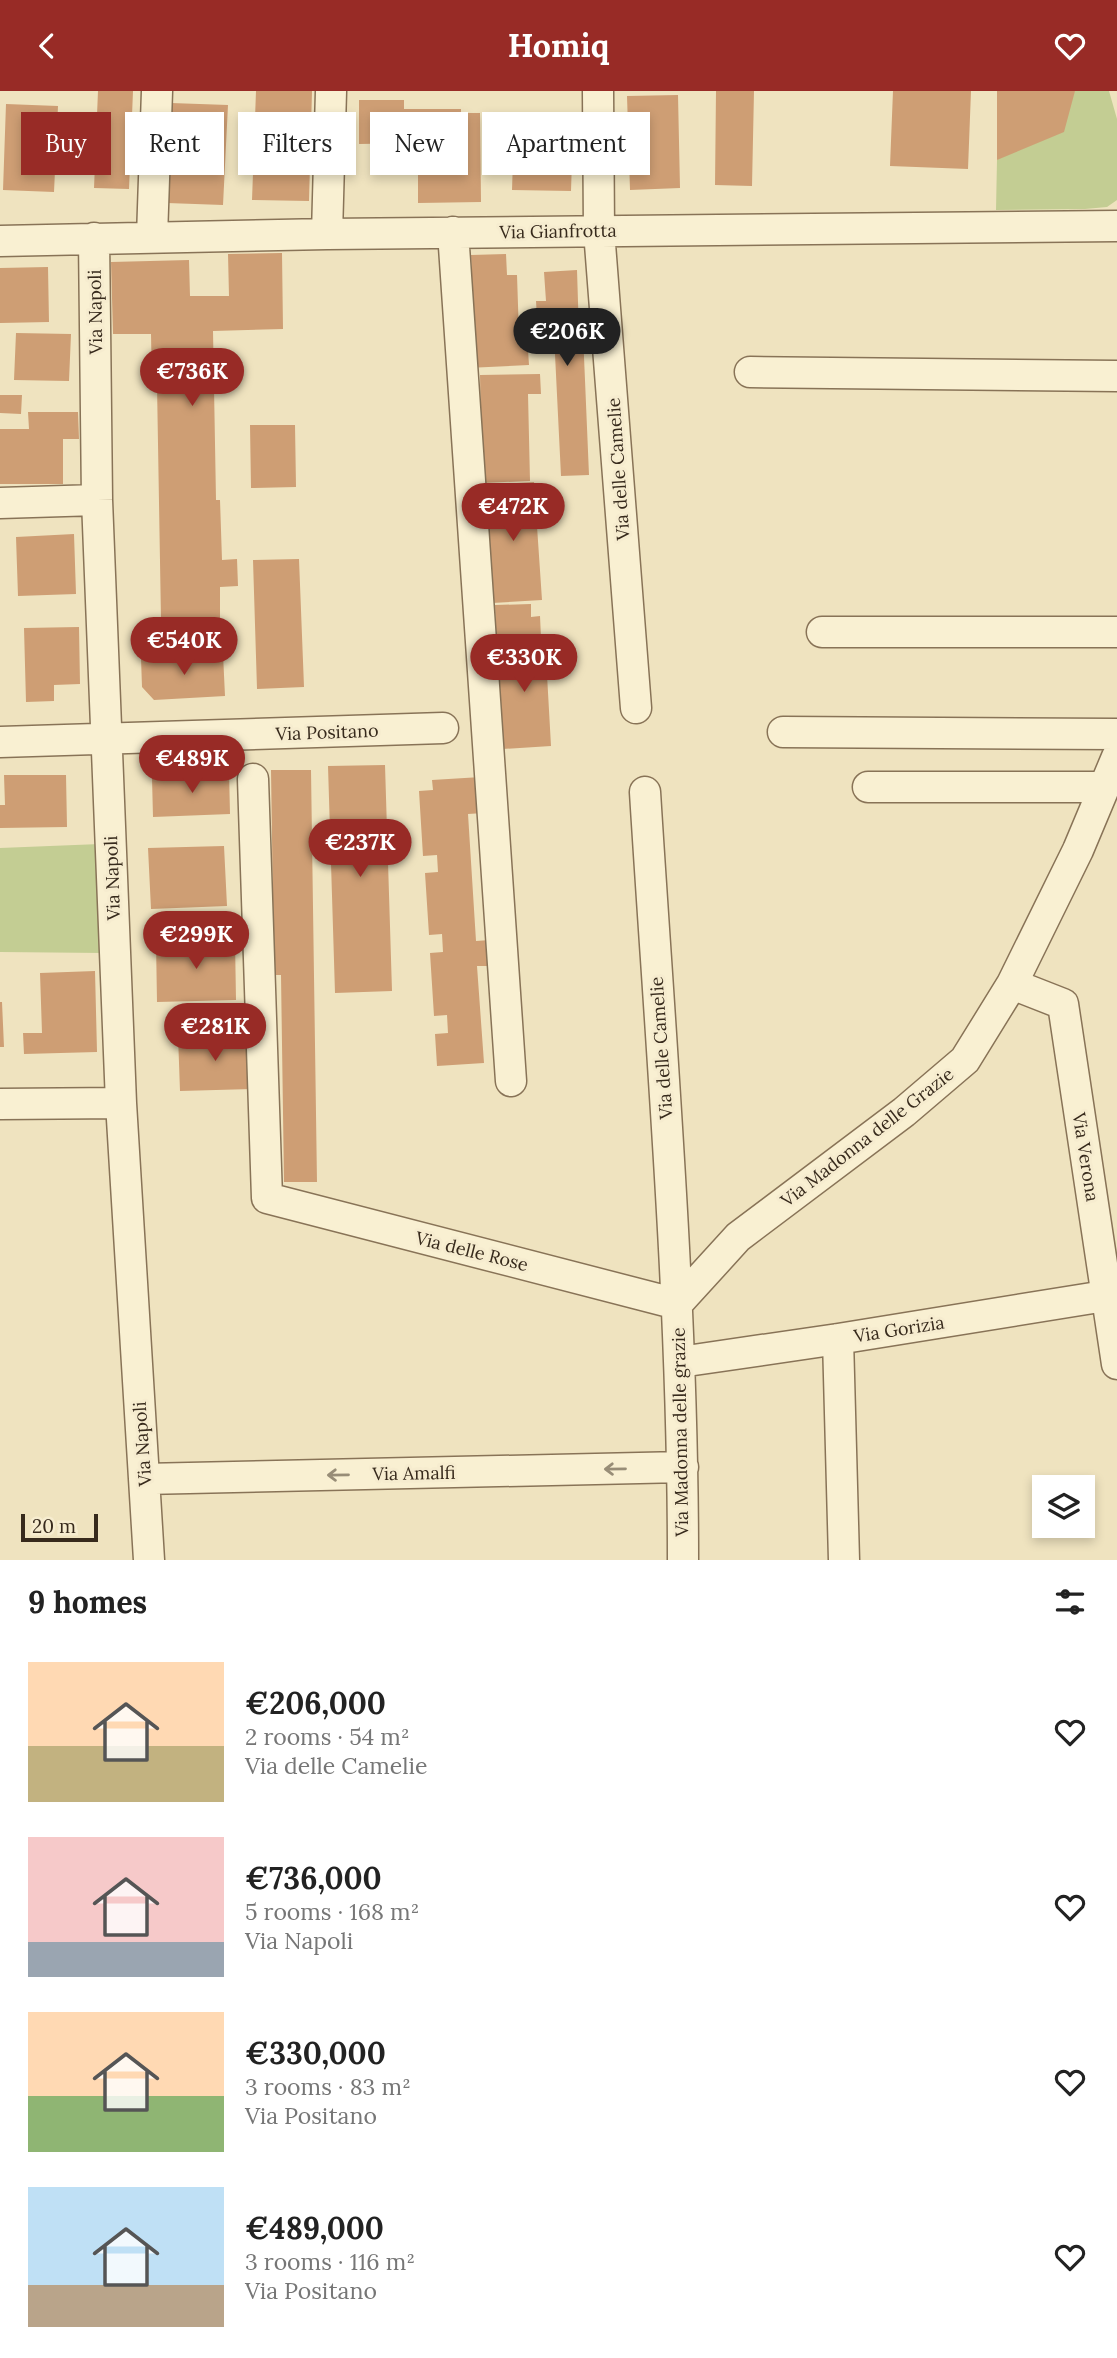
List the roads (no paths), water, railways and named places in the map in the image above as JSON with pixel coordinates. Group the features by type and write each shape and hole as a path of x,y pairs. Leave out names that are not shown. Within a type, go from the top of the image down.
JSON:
{"street":[{"path":"152,237 157,91"},
{"path":"327,234 331,91"},
{"name":"Via delle Camelie","path":"598,91 599,230 636,708"},
{"name":"Via Gianfrotta","path":"0,241 599,230 1117,226"},
{"path":"453,232 511,1081"},
{"name":"Via Napoli","path":"94,238 97,500 121,1103 149,1560"},
{"path":"750,372 1117,376"},
{"path":"0,503 97,500"},
{"path":"822,632 1117,632"},
{"name":"Via Positano","path":"0,742 443,729"},
{"path":"783,732 1117,734"},
{"name":"Via Madonna delle Grazie","path":"677,1304 738,1237 904,1112 965,1060 1012,984 1078,851 1117,757"},
{"name":"Via delle Rose","path":"253,779 267,1198 677,1304"},
{"path":"869,787 1105,787"},
{"name":"Via delle Camelie","path":"645,792 677,1304"},
{"name":"Via Verona","path":"1012,984 1062,1004 1112,1295 1117,1364"},
{"path":"0,1104 121,1103"},
{"name":"Via Gorizia","path":"680,1362 1112,1295"},
{"name":"Via Madonna delle grazie","path":"677,1304 683,1467 683,1560"},
{"path":"838,1339 844,1560"},
{"name":"Via Amalfi","path":"144,1479 683,1467"}]}
